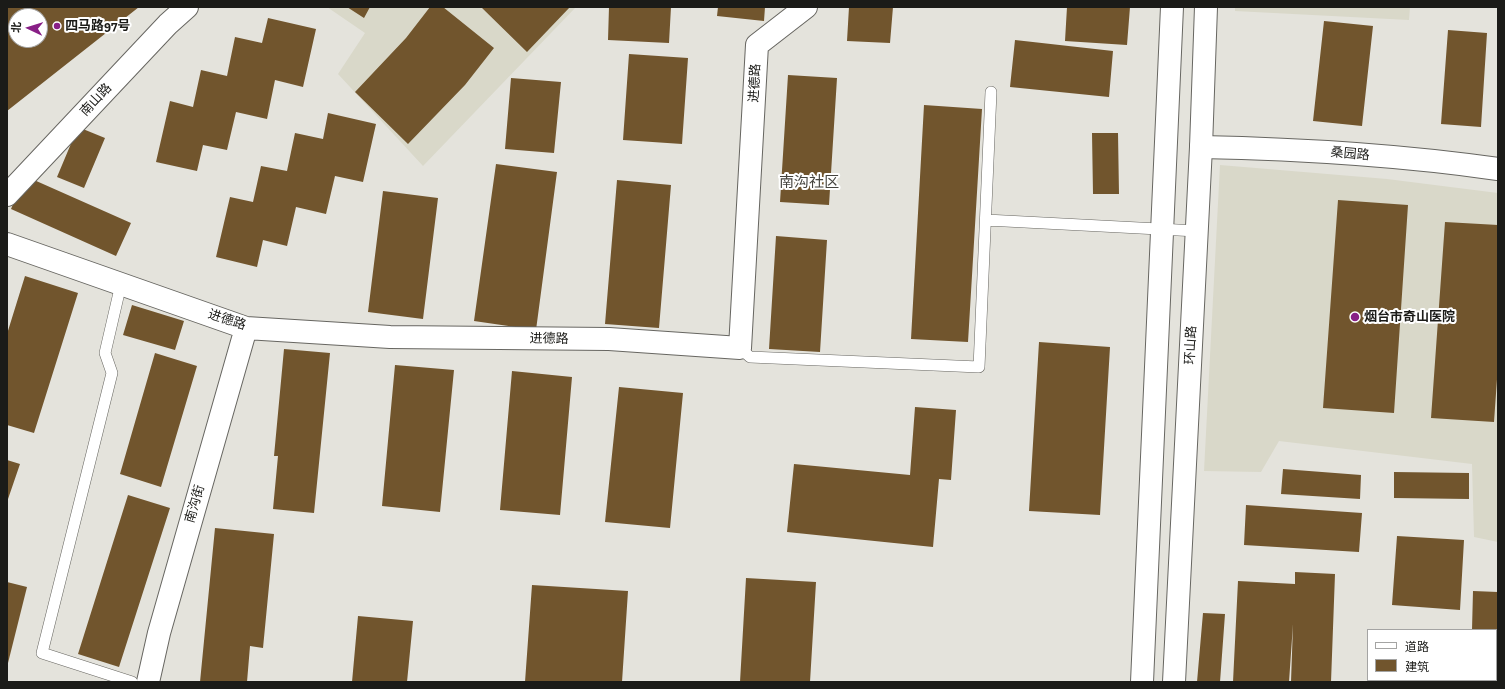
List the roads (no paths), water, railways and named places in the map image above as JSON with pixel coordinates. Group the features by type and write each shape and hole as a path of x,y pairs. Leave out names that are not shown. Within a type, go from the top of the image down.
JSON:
{"street":[{"name":"南山路","path":"7,195 168,24 187,7"},
{"name":"进德路","path":"7,244 246,328 390,337 609,339 740,348 757,45 806,7"},
{"path":"1142,682 1172,7"},
{"name":"环山路","path":"1174,682 1202,147 1206,7"},
{"name":"桑园路","path":"1202,147 1291,149 1444,161 1498,169"},
{"name":"南沟街","path":"148,682 161,625 246,328"}],"lane":[{"path":"740,348 750,357 979,367 991,92"},
{"path":"986,220 1197,231"},
{"path":"121,284 105,353 112,373 42,653 132,682"}],"place":[{"name":"四马路97号","path":"57,26"},
{"name":"烟台市奇山医院","path":"1355,317"}],"district":[{"name":"南沟社区","path":"809,183"}]}
